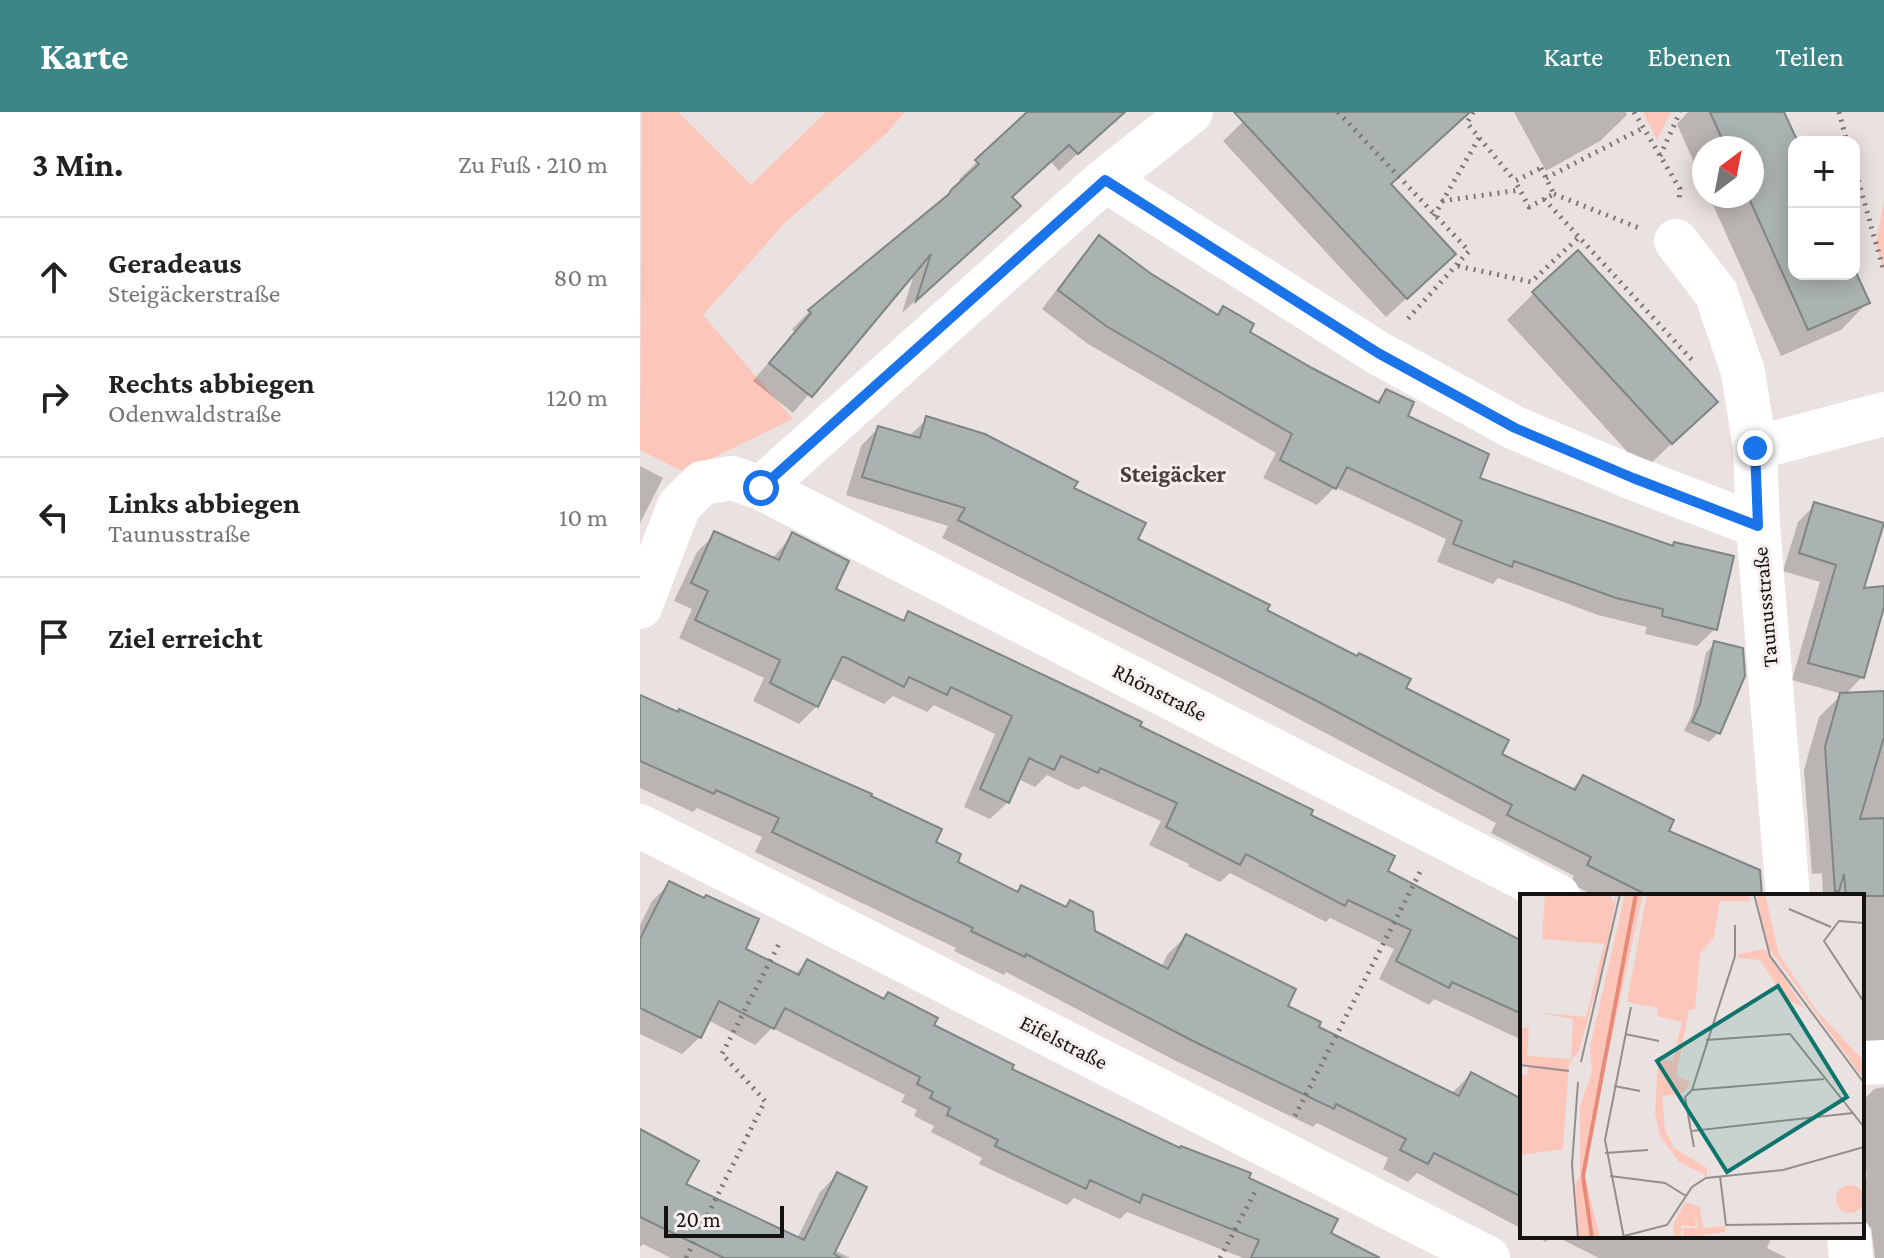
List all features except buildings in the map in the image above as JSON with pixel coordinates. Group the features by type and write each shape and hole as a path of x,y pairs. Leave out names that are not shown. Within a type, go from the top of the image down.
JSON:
{"street":[{"path":"761,488 1105,180 1191,112"},
{"path":"1105,180 1378,353 1515,428 1758,526"},
{"name":"Taunusstraße","path":"1676,241 1716,293 1743,372 1755,448 1758,526 1788,894"},
{"path":"1755,448 1884,414"},
{"name":"Rhönstraße","path":"640,607 679,506 702,483 732,478 761,488 1554,894"},
{"name":"Eifelstraße","path":"640,826 1488,1258"},
{"path":"1864,1063 1884,1062"},
{"path":"1849,1238 1851,1258"}],"path":[{"path":"1338,112 1469,251 1378,353"},
{"path":"1473,112 1467,123 1515,181 1529,207 1554,194"},
{"path":"1515,181 1541,168 1554,194 1676,241 1680,189 1634,112"},
{"path":"1660,156 1680,112"},
{"path":"1839,112 1845,136"},
{"path":"1546,178 1643,128"},
{"path":"1434,216 1479,138"},
{"path":"1860,186 1884,272"},
{"path":"1442,201 1520,190"},
{"path":"1544,199 1696,365"},
{"path":"1458,266 1531,282 1579,237"},
{"path":"1220,1258 1439,835"},
{"path":"686,1258 765,1101 722,1054 798,906"}],"shaded area":[{"path":"642,112 678,112 751,185 826,112 905,112 887,133 784,224 703,315 793,419 684,472 640,450"},
{"path":"1643,112 1671,112 1657,140"},
{"path":"1884,201 1884,272 1876,244"}],"district":[{"name":"Steigäcker","path":"1173,473"}],"route":[{"path":"761,488 1105,180 1378,353 1515,428 1758,526 1755,448"}]}
